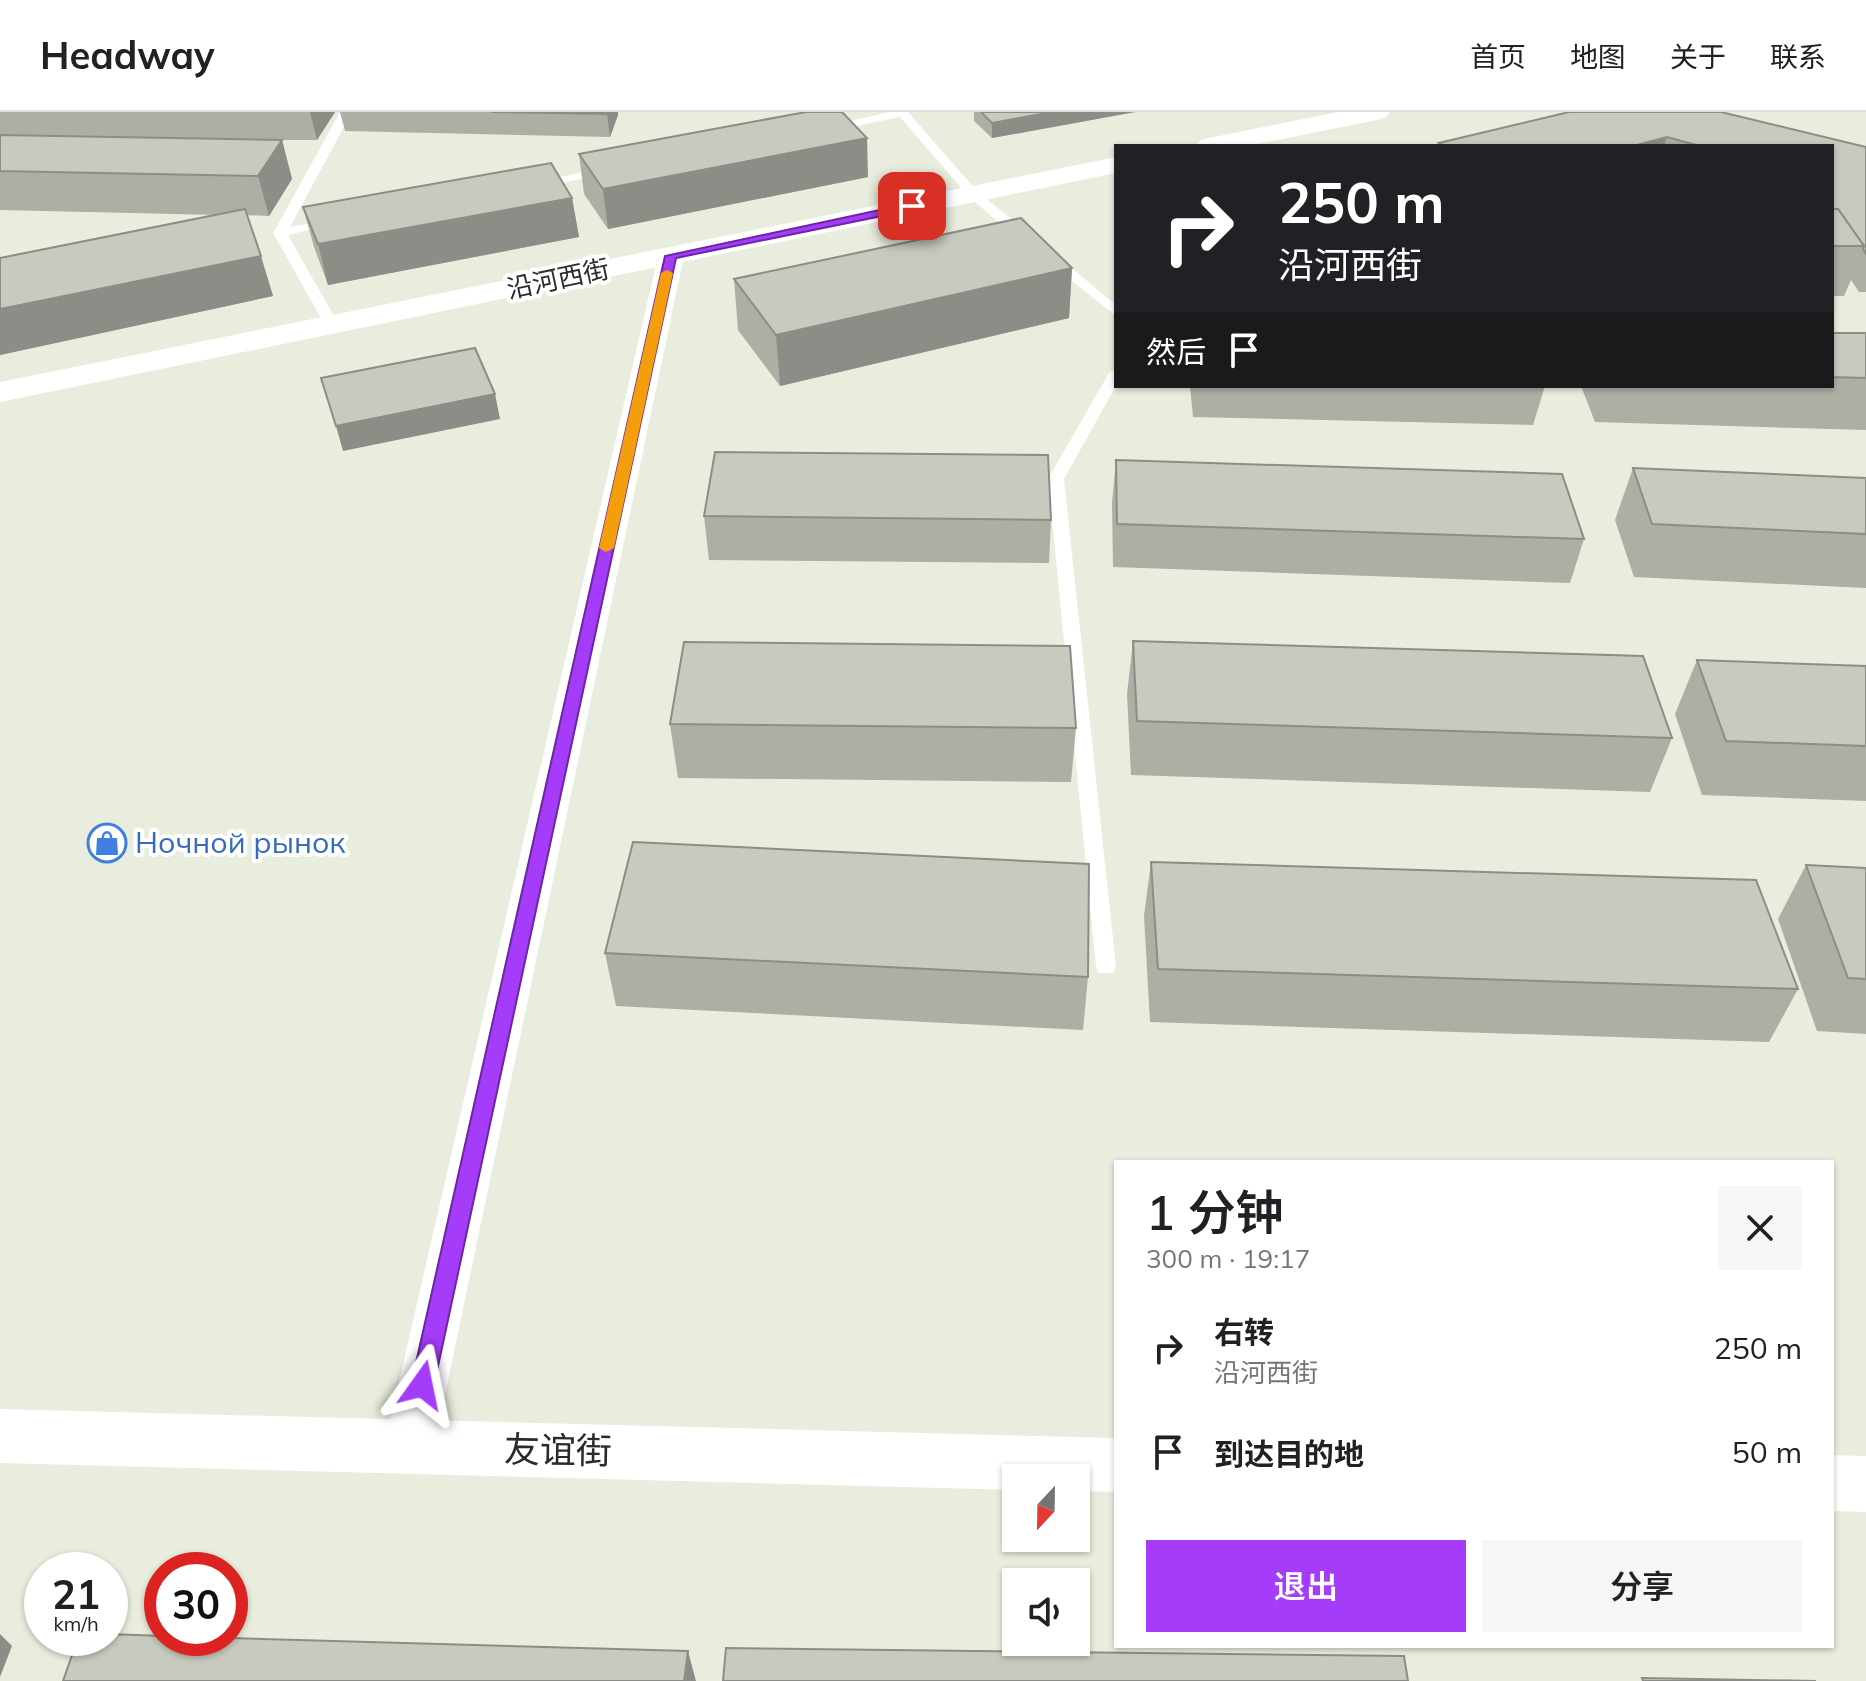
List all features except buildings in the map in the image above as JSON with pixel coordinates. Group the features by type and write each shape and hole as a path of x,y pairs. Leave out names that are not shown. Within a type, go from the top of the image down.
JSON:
{"street":[{"path":"1219,144 1377,112"},
{"name":"沿河西街","path":"0,392 1114,165"},
{"path":"409,1447 671,256"},
{"name":"友谊街","path":"0,1436 1114,1465"},
{"path":"1834,1483 1866,1484"}],"lane":[{"path":"280,233 346,112"},
{"path":"809,131 902,113 973,194 1032,243"},
{"path":"529,185 622,167"},
{"path":"280,233 342,221"},
{"path":"280,233 332,325"},
{"path":"1044,253 1114,310"},
{"path":"1106,967 1056,479 1114,377"}],"slow traffic":[{"path":"606,548 667,273"}],"place":[{"name":"Ночной рынок","path":"107,843"}],"route":[{"path":"422,1385 671,256 912,206"}]}
